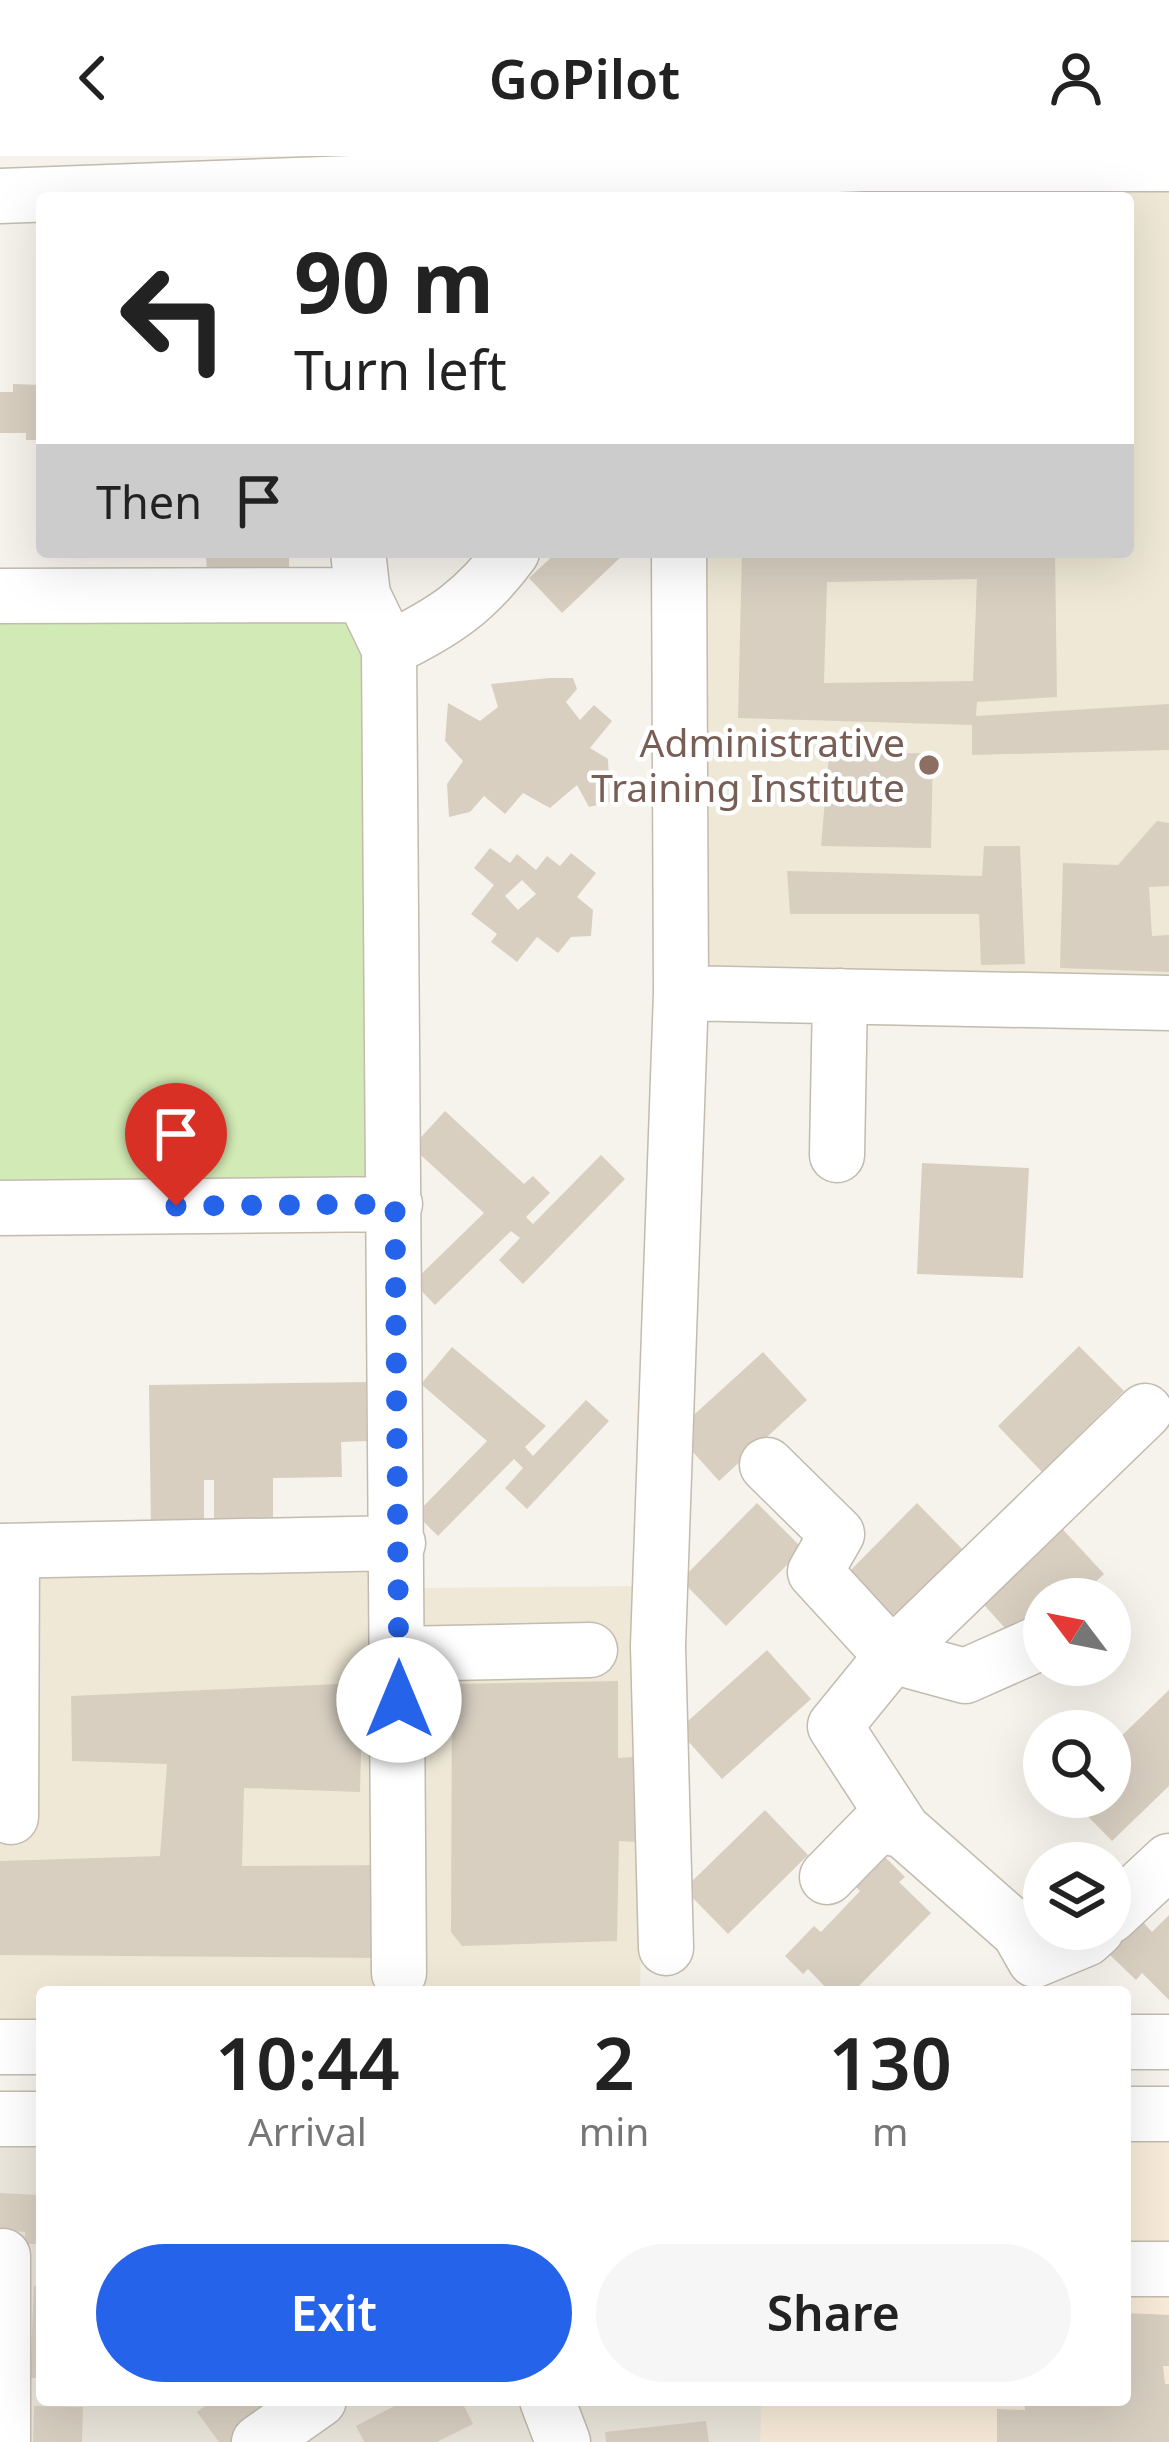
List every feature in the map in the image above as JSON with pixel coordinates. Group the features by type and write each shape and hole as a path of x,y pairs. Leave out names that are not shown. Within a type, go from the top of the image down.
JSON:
{"street":[{"path":"96,192 864,160 1169,164"},
{"path":"0,196 36,194"},
{"path":"388,649 432,627 484,590 508,558"},
{"path":"667,1948 658,1646 681,993 680,558"},
{"path":"0,596 360,573 388,649 399,1973"},
{"path":"681,993 1169,1003"},
{"path":"837,1155 840,997"},
{"path":"0,1208 395,1204"},
{"path":"1071,1950 1036,1976 1019,1932 903,1830 835,1726 892,1656 1145,1411"},
{"path":"767,1465 837,1534 815,1572 892,1656 965,1676 1023,1651"},
{"path":"11,1817 6,1551 398,1544"},
{"path":"398,1654 590,1650"},
{"path":"826,1877 878,1826 903,1830"},
{"path":"1131,1897 1169,1862"},
{"path":"1131,2042 1169,2042"},
{"path":"0,2047 36,2047"},
{"path":"1131,2114 1169,2114"},
{"path":"0,2119 36,2119"},
{"path":"3,2442 15,2256"},
{"path":"1131,2269 1169,2269"},
{"path":"259,2442 310,2406"},
{"path":"549,2406 563,2442"}],"shaded area":[{"name":"Administrative Training Institute","path":"1169,178 1169,982 688,977 690,558 1134,558 1134,192 691,192 691,181"},
{"path":"414,1554 419,1588 651,1586 640,1986 36,1986 36,2020 0,2021 0,1562"},
{"path":"0,2126 36,2126 36,2406 762,2406 761,2442 0,2442"},
{"path":"1131,2130 1169,2130 1169,2442 760,2442 762,2406 1131,2406"}],"green space":[{"path":"358,609 377,655 376,1178 0,1189 0,620"}],"building":[{"path":"13,384 36,385 36,440 26,440 26,433 0,433 0,392 13,392"},
{"path":"206,558 289,558 289,572 207,576"},
{"path":"551,558 620,558 562,613 529,578"},
{"path":"742,558 1055,558 1057,697 977,702 976,716 1169,704 1169,750 972,755 972,725 738,718","holes":["977,579 973,681 824,683 827,582"]},
{"path":"573,678 577,689 566,702 580,720 594,705 612,721 590,748 608,759 610,802 589,807 577,785 550,808 523,793 505,814 484,796 470,812 449,817 447,784 463,761 445,741 448,703 480,721 498,707 491,684"},
{"path":"933,753 931,848 821,846 829,754"},
{"path":"1157,821 1169,823 1169,886 1149,887 1152,936 1169,935 1169,972 1060,968 1063,863 1118,865"},
{"path":"984,846 1020,846 1025,964 981,965 979,914 790,914 787,871 982,876"},
{"path":"490,848 510,863 517,854 536,870 547,856 560,866 571,853 596,873 577,897 593,910 591,936 571,937 558,953 537,937 517,962 491,942 497,934 471,914 494,885 474,868","holes":["522,880 536,894 518,910 505,896"]},
{"path":"445,1111 524,1184 533,1176 550,1193 526,1217 533,1224 601,1155 625,1179 523,1284 499,1260 520,1238 511,1231 435,1305 413,1282 484,1213 412,1147"},
{"path":"922,1163 1029,1168 1023,1278 917,1274"},
{"path":"1079,1346 1124,1391 1042,1472 998,1426"},
{"path":"452,1347 546,1426 525,1447 533,1456 586,1400 609,1421 527,1509 505,1488 523,1468 514,1459 438,1536 416,1514 487,1441 421,1384"},
{"path":"763,1352 807,1400 719,1481 675,1432"},
{"path":"366,1382 367,1441 341,1442 342,1477 273,1478 273,1519 214,1520 214,1480 204,1480 204,1529 151,1530 149,1385"},
{"path":"757,1503 803,1549 726,1626 681,1580"},
{"path":"917,1503 964,1551 887,1628 840,1581"},
{"path":"1056,1522 1104,1574 1100,1578 1023,1578 1023,1648 976,1596"},
{"path":"767,1650 811,1699 722,1779 678,1730"},
{"path":"618,1681 618,1758 646,1756 637,1842 619,1841 617,1941 462,1946 451,1932 452,1684"},
{"path":"363,1683 360,1792 244,1788 242,1866 386,1865 384,1958 0,1955 0,1861 160,1856 167,1764 72,1761 71,1696"},
{"path":"1169,1690 1169,1786 1112,1841 1090,1818 1131,1818 1131,1727"},
{"path":"765,1810 808,1855 728,1934 684,1889"},
{"path":"884,1856 905,1877 899,1882 931,1913 859,1986 824,1986 808,1969 803,1974 785,1956 814,1926 821,1932 860,1891 854,1885"},
{"path":"1169,1915 1169,2000 1142,1973 1136,1980 1109,1954 1131,1950 1131,1932 1142,1921 1152,1932"},
{"path":"0,2193 36,2195 36,2244 25,2244 25,2232 11,2231 11,2244 0,2243"},
{"path":"34,2286 36,2286 36,2378 30,2378"},
{"path":"1131,2313 1169,2315 1169,2366 1163,2366 1165,2384 1169,2384 1169,2442 997,2442 997,2409 1025,2410 1025,2406 1131,2406"},
{"path":"34,2406 83,2407 82,2442 33,2442"},
{"path":"205,2406 291,2406 242,2442 219,2442 197,2412"},
{"path":"394,2406 464,2406 473,2424 437,2442 364,2442 356,2426"},
{"path":"706,2421 709,2442 606,2442 605,2432"}],"place":[{"name":"Administrative Training Institute","path":"929,765"}],"route":[{"path":"176,1206 395,1204 399,1700"}]}
